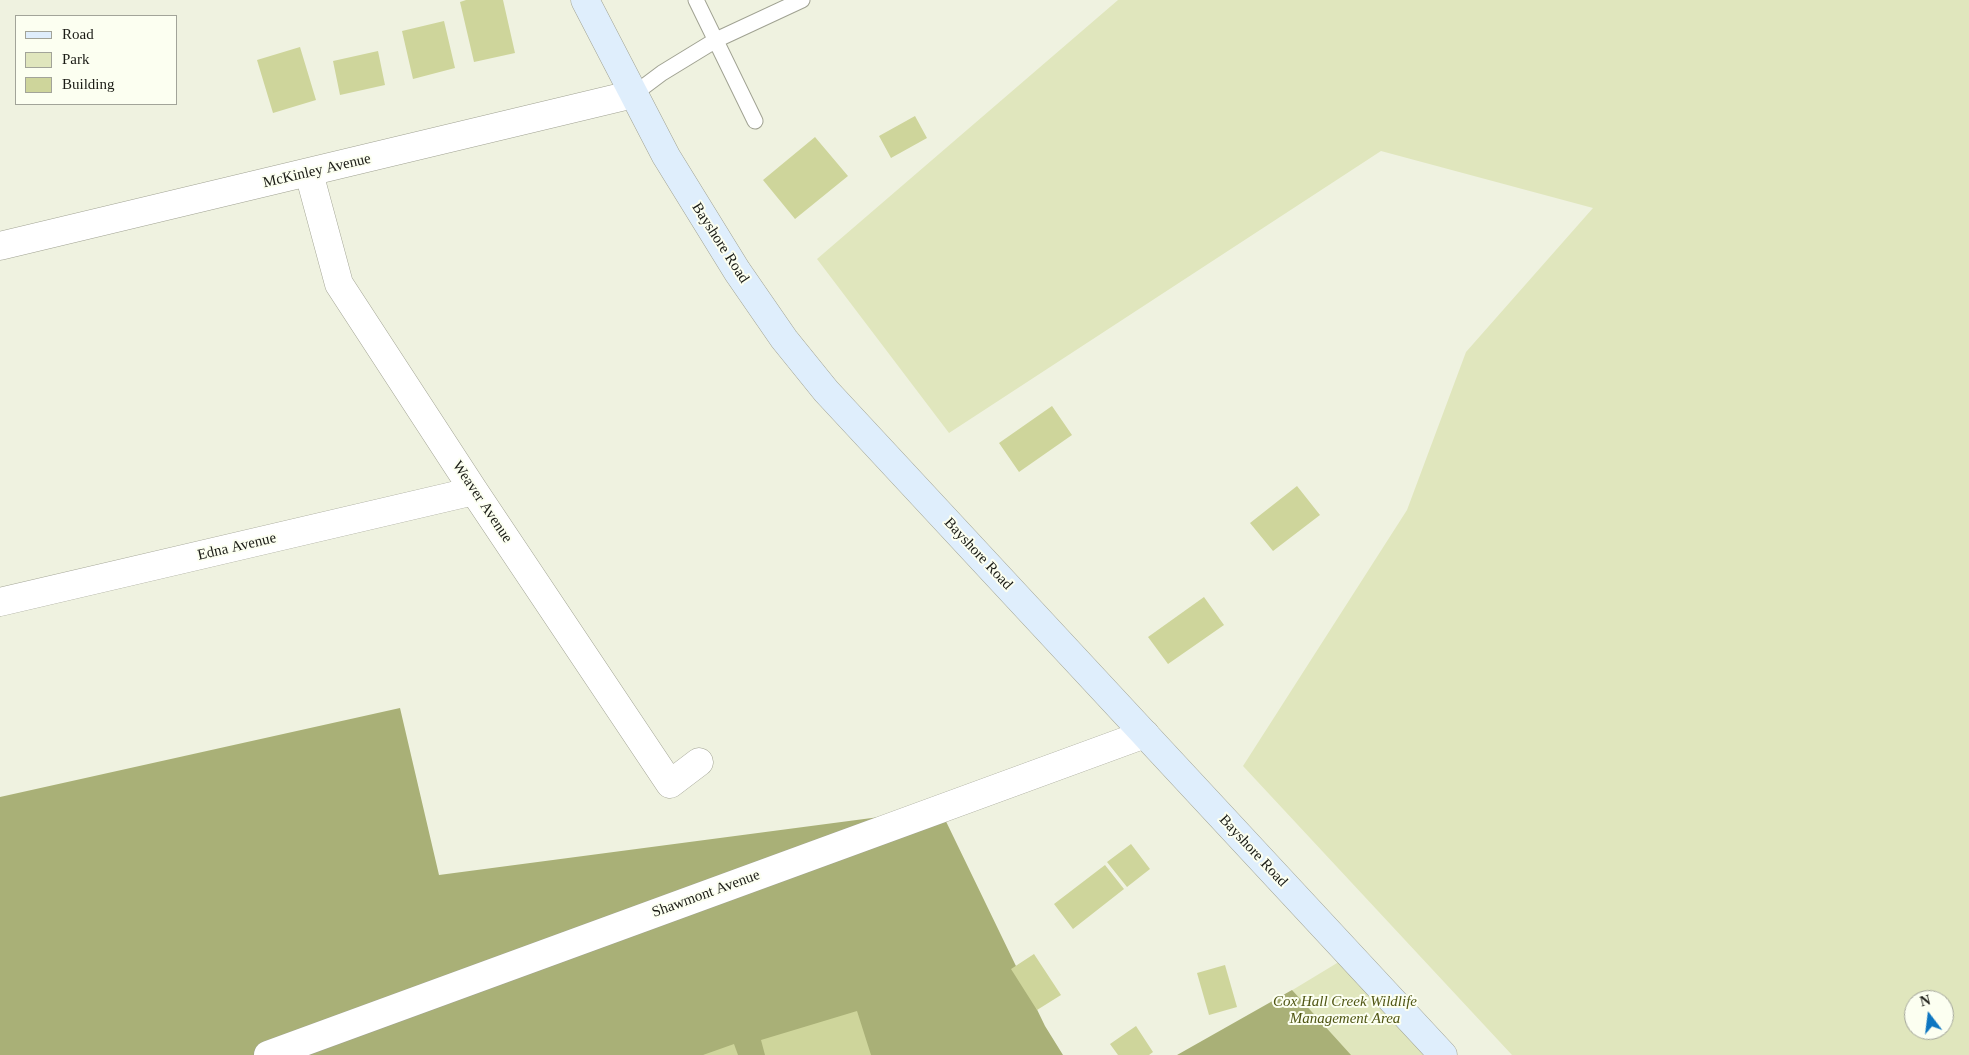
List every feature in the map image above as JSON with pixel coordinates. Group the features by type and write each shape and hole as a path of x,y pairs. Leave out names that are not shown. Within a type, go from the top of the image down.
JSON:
{"main road":[{"name":"Bayshore Road","path":"585,0 666,156 695,205 784,339 826,391 1442,1055"}],"street":[{"name":"McKinley Avenue","path":"0,246 634,94"},
{"name":"Weaver Avenue","path":"309,173 339,284 474,491 670,784 699,762"},
{"name":"Edna Avenue","path":"0,602 474,491"},
{"name":"Shawmont Avenue","path":"268,1055 1145,734"}],"lane":[{"path":"696,0 755,121"},
{"path":"634,94 662,73 716,40 802,0"}],"green space":[{"path":"1118,0 1969,0 1969,1055 1512,1055 1243,766 1407,510 1466,352 1593,208 1381,151 949,433 817,259"},
{"path":"400,708 439,875 940,809 1045,1026 1063,1055 0,1055 0,797"},
{"name":"Cox Hall Creek Wildlife Management Area","path":"1352,954 1444,1055 1185,1055"},
{"path":"1292,990 1351,1055 1177,1055"}],"building":[{"path":"466,0 503,0 515,53 474,62 460,2"},
{"path":"444,21 455,68 413,79 402,31"},
{"path":"300,47 316,100 273,113 257,60"},
{"path":"378,51 385,85 340,95 333,61"},
{"path":"915,116 927,138 891,158 879,136"},
{"path":"815,137 848,176 795,219 763,180"},
{"path":"1052,406 1072,435 1019,472 999,443"},
{"path":"1297,486 1320,515 1273,551 1250,523"},
{"path":"1204,597 1224,625 1168,664 1148,637"},
{"path":"1131,844 1150,869 1127,887 1107,862"},
{"path":"1105,865 1124,889 1073,929 1054,904"},
{"path":"1034,954 1061,995 1037,1010 1011,969"},
{"path":"1225,965 1237,1007 1209,1015 1197,973"},
{"path":"857,1011 871,1055 765,1055 761,1040"},
{"path":"1136,1026 1153,1052 1149,1055 1118,1055 1110,1044"},
{"path":"734,1044 738,1055 703,1055"}]}
